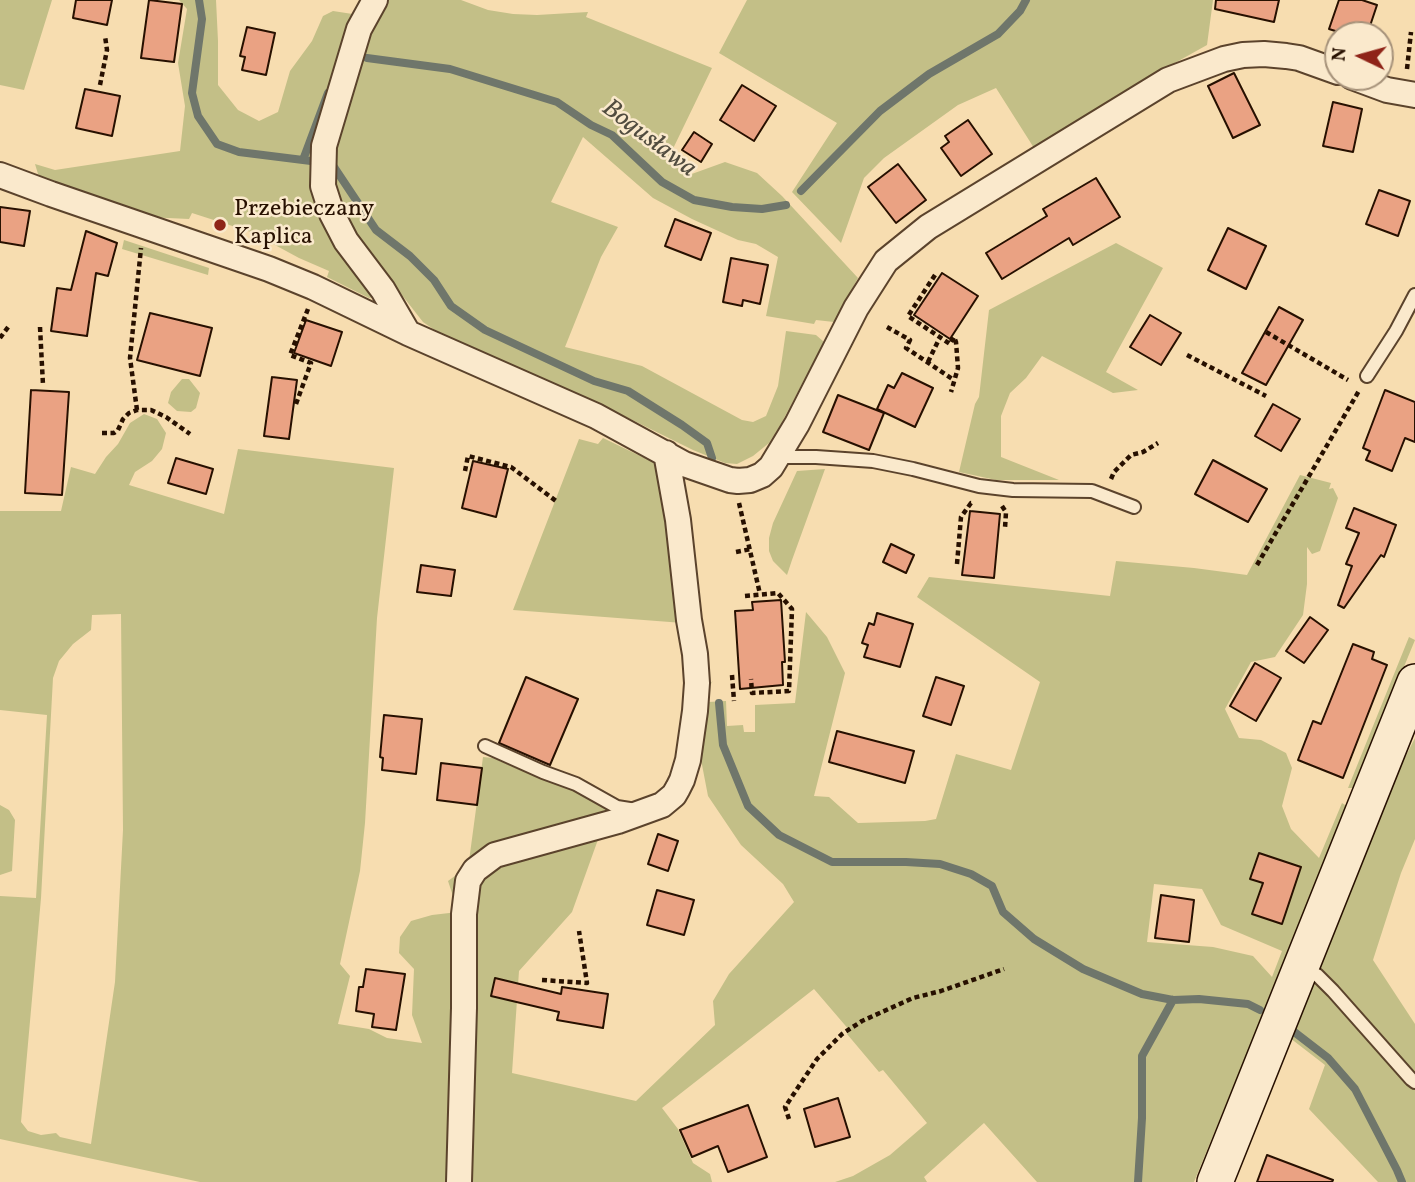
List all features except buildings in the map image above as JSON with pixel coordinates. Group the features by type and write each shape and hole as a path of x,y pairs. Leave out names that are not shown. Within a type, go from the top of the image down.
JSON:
{"main road":[{"path":"1215,1182 1413,695"}],"street":[{"path":"375,0 359,29 324,146 323,186 332,214 346,241 383,290 408,333"},
{"path":"0,175 269,269 313,287 408,333 596,416 684,464 738,481 762,475 771,467 856,308 886,261 928,227 1168,80 1224,59 1243,55 1264,54 1299,58 1324,67"},
{"path":"1394,88 1411,84"},
{"path":"459,1182 464,914 468,881 475,870 495,855 618,821 662,805 674,795 688,760 697,683 695,654 678,520 666,453"}],"lane":[{"path":"1367,376 1415,295"},
{"path":"778,457 873,461 979,486 1013,491 1092,491 1135,507"},
{"path":"485,746 576,784 617,807 647,811"},
{"path":"1300,968 1317,975 1415,1082"}],"path":[{"path":"1411,32 1411,84"},
{"path":"100,85 107,50 105,36"},
{"path":"137,410 130,358 139,254"},
{"path":"934,275 908,316 950,344 954,337 957,342 958,368 951,392"},
{"path":"296,404 311,363 290,355 309,304"},
{"path":"0,338 9,326"},
{"path":"40,327 43,385"},
{"path":"887,327 909,340 906,348 954,380"},
{"path":"1266,331 1355,384"},
{"path":"928,362 940,337"},
{"path":"1187,355 1266,396"},
{"path":"1257,565 1367,376"},
{"path":"102,433 114,433 130,413 151,410 190,434"},
{"path":"1103,495 1114,472 1130,455 1143,452 1158,443"},
{"path":"465,471 468,456 511,467 556,501"},
{"path":"738,481 738,496 760,594"},
{"path":"957,564 961,517 971,503 982,504"},
{"path":"993,505 1004,506 1005,528"},
{"path":"736,552 751,549"},
{"path":"745,596 778,593 792,609 789,691 752,693 751,678"},
{"path":"732,675 734,701"},
{"path":"542,980 587,983 579,931"},
{"path":"789,1119 785,1107 817,1059 842,1034 862,1021 913,998 1004,969"}],"shaded area":[{"path":"0,0 52,0 24,90 0,85"},
{"path":"179,0 216,0 218,85 238,110 259,121 278,112 290,71 312,41 323,16 333,11 359,15 317,141 374,297 369,298 327,277 329,271 251,232 192,213 189,219 147,217 45,180 38,174 35,164 55,170 180,151 185,106 178,63 187,9"},
{"path":"383,0 461,0 488,10 513,14 588,12 586,17 712,68 668,159 689,175 725,162 757,173 858,278 834,322 816,320 814,324 766,316 778,257 756,244 738,240 653,198 583,137 551,202 618,227 601,257 565,347 642,366 742,420 753,422 766,416 778,386 786,331 816,335 824,342 769,443 737,464 725,463 465,346 423,322 351,230 337,204 329,155 358,56"},
{"path":"747,0 1213,0 1207,45 1034,148 996,88 958,105 884,158 864,178 841,243 792,192 837,123 719,53"},
{"path":"124,240 209,268 208,275 122,249"},
{"path":"1116,243 1163,268 1106,372 1138,390 1113,393 1042,356 1026,378 1010,393 1001,416 1001,457 1059,480 996,480 959,472 979,397 989,310"},
{"path":"182,379 189,379 200,393 196,408 191,412 177,411 168,403 171,392"},
{"path":"144,414 157,419 166,433 162,449 152,461 135,472 129,485 224,514 238,449 394,468 377,618 360,871 340,964 350,976 338,1024 369,1029 387,1038 422,1043 412,1015 414,969 399,953 400,937 411,921 458,912 454,1182 200,1182 0,1139 0,896 36,898 47,715 0,710 0,511 61,511 71,467 95,474 130,423","holes":["121,614 123,830 115,982 91,1144 60,1137 56,1133 41,1135 28,1131 21,1122 41,898 53,678 59,661 73,644 91,630 92,615"]},
{"path":"603,438 659,465 683,623 513,610 579,439 598,444"},
{"path":"825,469 787,575 773,561 769,551 773,523 797,471"},
{"path":"1300,475 1331,483 1329,489 1333,488 1338,498 1320,551 1312,554 1307,547 1307,584 1303,615 1275,657 1251,662 1225,709 1239,738 1261,740 1286,753 1292,768 1282,806 1291,829 1319,858 1342,803 1348,807 1194,1182 1037,1182 984,1123 924,1177 927,1182 835,1182 853,1176 890,1155 927,1123 883,1070 879,1072 847,1034 850,1031 814,989 662,1108 678,1129 693,1163 710,1174 712,1182 464,1182 471,899 489,866 600,834 572,912 519,971 512,1073 636,1101 715,1025 713,1001 729,974 794,902 783,884 741,845 708,796 698,744 703,690 713,681 707,689 708,702 726,701 727,726 743,725 744,732 755,732 755,705 795,703 806,612 827,637 845,673 814,796 829,797 858,823 936,819 956,754 1011,770 1040,682 917,597 929,577 1110,596 1116,561 1247,575","holes":["1154,884 1202,889 1221,925 1282,951 1272,977 1253,956 1213,947 1147,942"]},
{"path":"1409,637 1415,640 1354,788 1348,788"},
{"path":"1415,738 1415,839 1373,960 1415,1024 1415,1182 1378,1182 1309,1109 1325,1065 1290,1038 1395,777"},
{"path":"483,757 493,758 568,787 615,810 495,849 459,899 453,896 448,881 469,861"},
{"path":"0,805 9,810 15,820 12,871 0,875"}],"waterway":[{"name":"Bogusława","path":"199,0 202,19 192,93 198,116 217,144 239,152 311,161"},
{"name":"Bogusława","path":"801,191 880,111 929,74 998,34 1020,11 1026,0"},
{"name":"Bogusława","path":"367,58 450,69 557,102 591,125 612,135 662,182 694,200 762,209 786,205"},
{"name":"Bogusława","path":"303,160 328,93"},
{"path":"332,164 376,230 410,256 434,280 451,306 485,330 594,381 628,391 707,443 712,458"},
{"path":"719,703 723,745 748,806 779,835 832,862 940,864 971,874 992,886 1003,912 1034,939 1083,969 1142,994 1173,1000 1199,999 1248,1004 1260,1010"},
{"path":"1138,1182 1142,1056 1173,1000"},
{"path":"1293,1031 1328,1058 1355,1089 1402,1182"}],"place":[{"name":"Przebieczany Kaplica","path":"220,225"}]}
